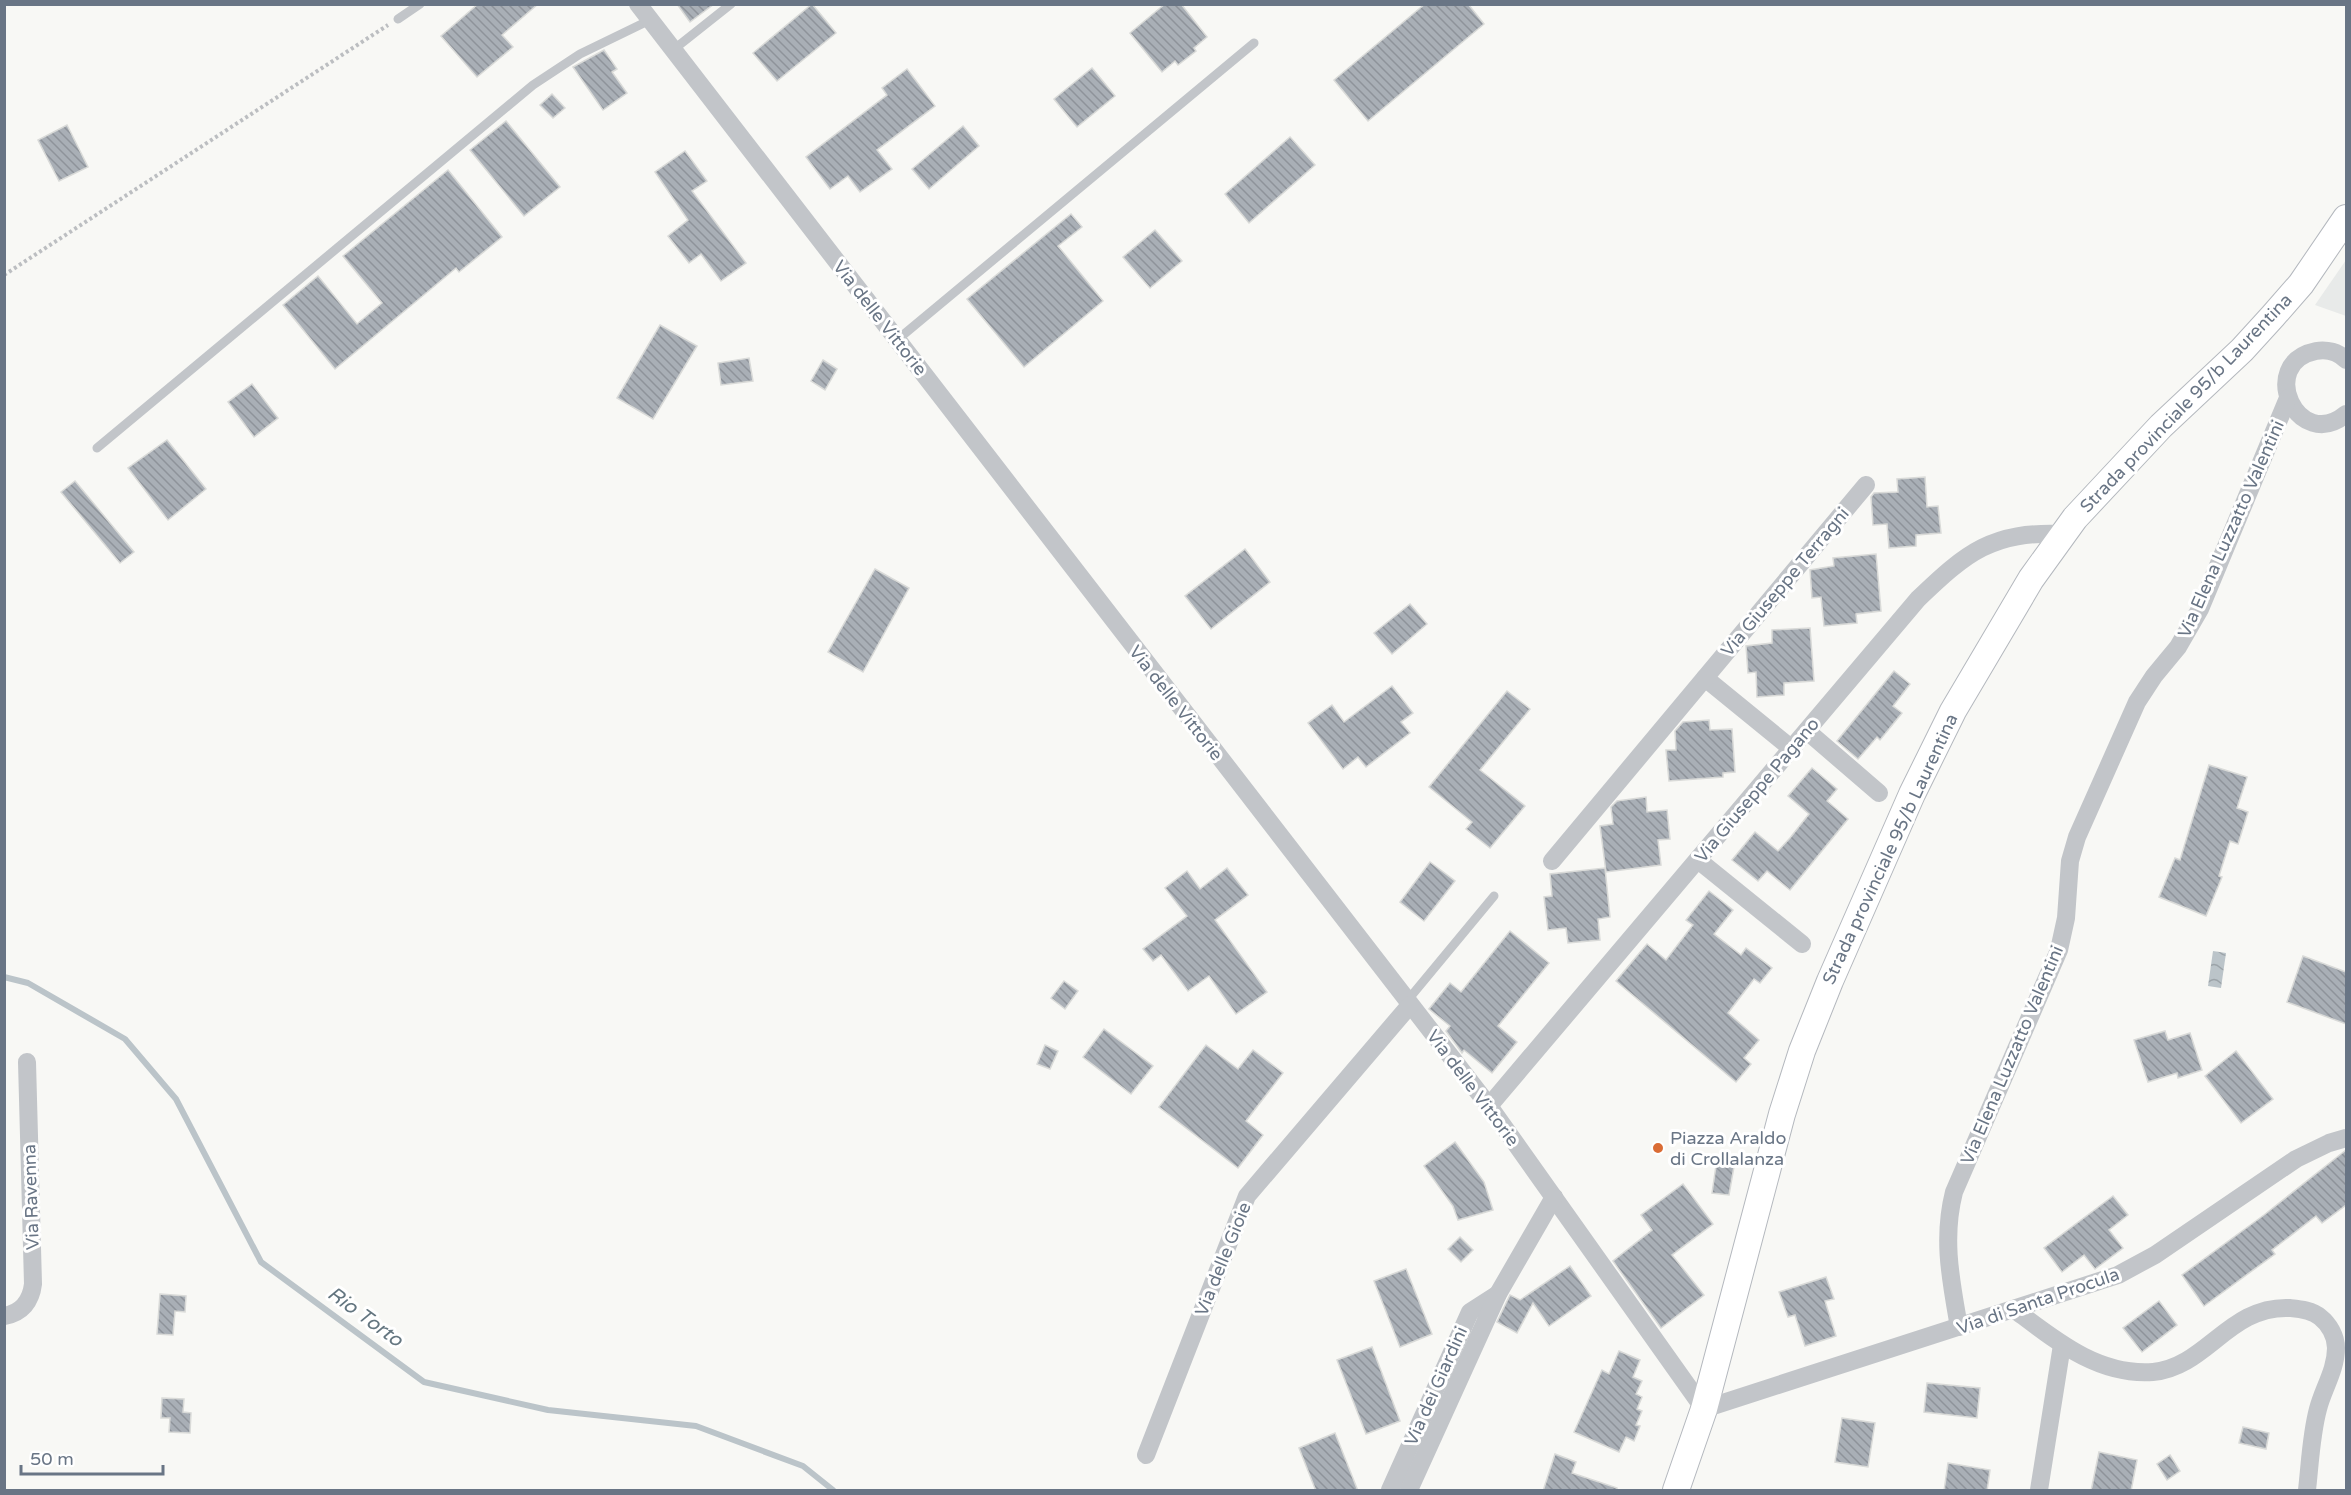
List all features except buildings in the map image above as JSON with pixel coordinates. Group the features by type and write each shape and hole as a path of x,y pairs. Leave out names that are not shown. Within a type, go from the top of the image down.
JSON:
{"main road":[{"name":"Strada provinciale 95/b Laurentina","path":"1676,1491 1704,1409 1796,1066 1822,999 1912,794 1940,736 2024,591 2063,534 2092,498 2160,426 2242,350 2273,316 2301,284 2346,218"}],"street":[{"name":"Via delle Vittorie","path":"638,4 1489,1106 1704,1409"},
{"name":"Via Elena Luzzatto Valentini","path":"1959,1327 1947,1253 1948,1221 1953,1192 2059,950 2066,918 2068,870 2075,844 2137,702 2154,676 2178,647 2200,609 2288,398 2287,376 2292,366 2310,352 2322,350 2333,352 2346,360"},
{"path":"2288,398 2301,417 2311,422 2323,424 2334,422 2346,414"},
{"name":"Via Giuseppe Terragni","path":"1552,861 1866,485"},
{"name":"Via Giuseppe Pagano","path":"1489,1106 1918,599 1976,550 2000,539 2029,533 2063,534"},
{"path":"1705,678 1792,749"},
{"path":"1807,731 1879,793"},
{"path":"1698,860 1802,944"},
{"name":"Via delle Gioie","path":"1146,1455 1247,1196 1409,1003"},
{"name":"Via Ravenna","path":"4,1316 17,1312 25,1306 33,1284 27,1062"},
{"name":"Via di Santa Procula","path":"1704,1409 2110,1278 2133,1268 2296,1160 2329,1143 2346,1138"},
{"name":"Via dei Giardini","path":"1409,1491 1497,1294 1554,1197"},
{"name":"Via dei Giardini","path":"1390,1491 1470,1311 1497,1294"},
{"path":"2015,1310 2062,1345 2106,1366 2153,1372 2171,1368 2183,1362 2255,1313 2281,1308 2301,1309 2315,1314 2332,1332 2336,1348 2332,1372 2318,1411 2307,1491"},
{"path":"2039,1491 2062,1345"}],"lane":[{"path":"398,18 420,4"},
{"path":"673,50 731,4"},
{"path":"97,448 533,85 580,54 650,20"},
{"path":"897,340 1254,43"},
{"path":"1409,1003 1494,896"}],"path":[{"path":"4,275 398,18"}],"shaded area":[{"path":"2346,260 2346,316 2315,305"}],"water":[{"path":"2213,951 2226,953 2221,988 2208,986"}],"waterway":[{"name":"Rio Torto","path":"4,977 28,983 125,1039 176,1099 261,1262 424,1382 548,1410 696,1426 803,1466 833,1490"}],"place":[{"name":"Piazza Araldo di Crollalanza","path":"1658,1148"}]}
